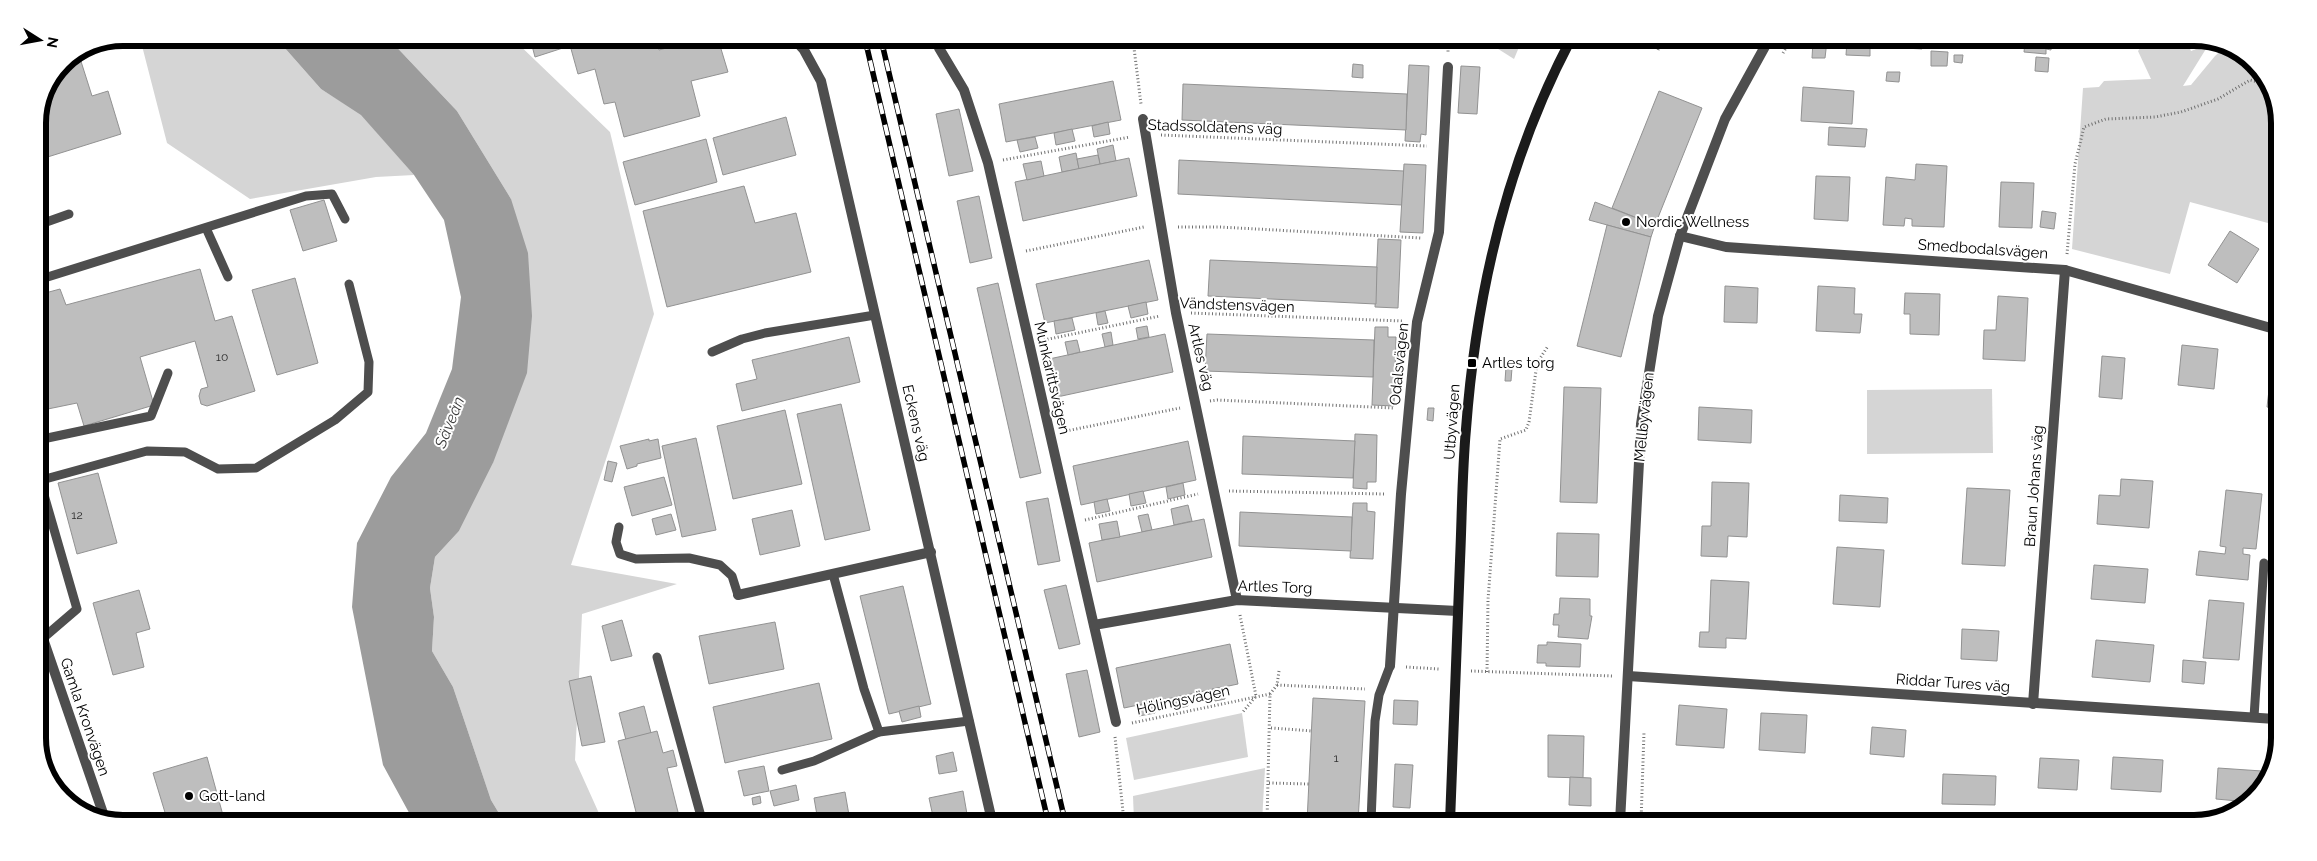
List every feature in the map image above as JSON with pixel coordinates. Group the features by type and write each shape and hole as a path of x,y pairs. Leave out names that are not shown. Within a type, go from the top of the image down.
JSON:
{"main road":[{"name":"Utbyvägen","path":"1450,815 1466,430 1472,362 1486,278 1507,198 1533,117 1568,46"}],"street":[{"name":"Eckens väg","path":"800,46 821,81 991,815"},
{"name":"Mellbyvägen","path":"1620,815 1641,424 1658,316 1680,236 1725,119 1765,46"},
{"name":"Munkarittsvägen","path":"938,48 964,90 988,163 1116,722"},
{"name":"Odalsvägen","path":"1390,666 1401,494 1409,408 1418,322 1437,239 1448,67"},
{"name":"Artles väg","path":"1142,120 1176,313 1237,600"},
{"name":"Smedbodalsvägen","path":"1680,236 1726,247 2065,270 2271,328"},
{"name":"Braun Johans väg","path":"2033,704 2065,270"},
{"path":"738,595 931,552"},
{"name":"Artles Torg","path":"1094,626 1237,600 1458,611"},
{"name":"Gamla Kronvägen","path":"46,650 103,812"},
{"name":"Riddar Tures väg","path":"1628,676 2271,719"}],"lane":[{"path":"46,278 306,196 332,194 345,219"},
{"path":"46,222 69,214"},
{"path":"206,228 228,278"},
{"path":"46,479 147,451 185,452 218,470 256,468 335,420 368,392 369,362 349,284"},
{"path":"712,352 742,339 765,333 875,315"},
{"path":"46,438 151,416 168,373"},
{"path":"46,505 77,609 46,636"},
{"path":"619,527 616,542 620,554 636,559 689,558 720,565 732,576 738,595"},
{"path":"2254,717 2264,563"},
{"path":"833,574 864,689 879,732"},
{"path":"657,656 701,815"},
{"path":"1371,815 1375,721 1381,690 1390,666"},
{"path":"782,770 814,761 879,732 969,721"}],"path":[{"path":"1135,46 1142,120"},
{"path":"1658,50 1660,46"},
{"path":"1780,58 1787,46"},
{"path":"2065,270 2075,164 2084,128 2106,119 2156,117 2181,112 2218,99 2250,80 2258,82"},
{"name":"Stadssoldatens väg","path":"988,163 1145,134 1443,147"},
{"path":"1008,255 1147,226 1220,227 1437,239"},
{"name":"Vändstensvägen","path":"1028,343 1176,313 1418,322"},
{"path":"1487,672 1488,600 1500,439 1526,430 1529,422 1536,363 1548,346"},
{"path":"1049,434 1217,400 1409,408"},
{"path":"1237,600 1256,696 1242,713"},
{"path":"1390,666 1487,672 1628,676"},
{"path":"1267,815 1271,728 1270,694 1277,685 1278,671"},
{"path":"1277,685 1381,690"},
{"name":"Hölingsvägen","path":"1116,722 1126,724 1270,694"},
{"path":"1116,722 1115,737 1123,815"},
{"path":"1641,815 1644,725"},
{"path":"1271,728 1312,731"},
{"path":"1269,783 1309,784"}],"shaded area":[{"path":"142,46 283,46 321,89 361,114 414,175 376,177 250,199 167,143"},
{"path":"396,46 520,46 610,132 654,314 571,565 677,584 582,614 575,760 600,815 500,815 491,800 453,687 432,651 434,617 430,588 435,557 459,531 493,463 511,199 457,111"},
{"path":"1493,46 1519,46 1514,59"},
{"path":"2142,46 2189,46 2191,51 2202,47 2207,48 2183,86 2191,85 2221,51 2228,54 2241,62 2255,76 2267,98 2271,118 2271,224 2190,202 2170,274 2072,249 2083,88 2099,87 2104,81 2151,79 2138,51"},
{"path":"1992,389 1993,453 1867,454 1867,390"},
{"path":"1242,713 1248,757 1134,780 1126,738"},
{"path":"1265,768 1262,815 1134,815 1133,796"}],"water":[{"name":"Säveån","path":"283,46 396,46 457,111 511,199 528,253 532,316 527,373 493,463 459,531 435,557 430,588 434,617 432,651 453,687 491,800 500,815 410,815 383,765 352,607 357,543 391,477 426,433 452,369 461,297 444,220 414,175 361,115 321,89"}],"building":[{"path":"532,46 566,46 566,47 535,57"},
{"path":"570,46 658,46 659,50 674,46 720,46 728,72 691,81 700,116 624,137 615,102 604,104 595,69 578,74"},
{"path":"1813,46 1826,46 1825,58 1812,58"},
{"path":"1847,46 1870,46 1870,56 1846,55"},
{"path":"1870,46 1922,46 1922,49"},
{"path":"2025,46 2052,46 2051,50 2046,49 2046,54 2024,52"},
{"path":"1931,51 1948,52 1947,66 1931,66"},
{"path":"1954,55 1963,55 1962,63 1954,62"},
{"path":"2036,57 2049,58 2048,72 2035,71"},
{"path":"80,59 92,96 108,91 121,134 46,157 48,108 59,80 69,69"},
{"path":"1353,64 1363,65 1363,78 1352,77"},
{"path":"1409,65 1429,66 1426,135 1421,134 1420,142 1405,141"},
{"path":"1461,66 1480,67 1477,114 1458,113"},
{"path":"1887,72 1900,72 1899,82 1886,81"},
{"path":"1113,81 1121,120 1006,142 999,104"},
{"path":"1183,84 1407,94 1406,130 1182,120"},
{"path":"1803,87 1854,91 1852,124 1801,121"},
{"path":"1659,91 1702,108 1655,225 1612,208"},
{"path":"959,109 973,171 949,176 936,114"},
{"path":"786,117 796,155 723,175 713,138"},
{"path":"1108,122 1110,134 1094,137 1092,126"},
{"path":"1829,127 1867,129 1865,147 1828,145"},
{"path":"1072,129 1075,141 1056,145 1054,133"},
{"path":"1035,137 1038,148 1020,152 1017,140"},
{"path":"706,139 717,182 635,205 623,162"},
{"path":"1113,145 1116,161 1100,164 1097,149"},
{"path":"1076,153 1079,169 1062,172 1059,157"},
{"path":"1098,155 1100,164 1079,169 1077,159"},
{"path":"1129,158 1137,196 1023,221 1015,182"},
{"path":"1179,160 1404,171 1402,205 1178,194"},
{"path":"1041,161 1044,176 1027,180 1023,164"},
{"path":"1404,164 1426,165 1423,233 1400,232"},
{"path":"1916,164 1947,166 1944,227 1912,226 1912,219 1905,218 1904,226 1883,225 1886,177 1915,180"},
{"path":"1816,176 1850,177 1848,221 1814,219"},
{"path":"2001,182 2034,183 2032,228 1999,227"},
{"path":"744,186 755,223 796,213 811,272 667,307 643,211"},
{"path":"979,196 992,258 970,263 957,201"},
{"path":"324,200 337,241 303,251 290,210"},
{"path":"1595,202 1655,225 1651,237 1589,220"},
{"path":"2042,211 2056,213 2054,229 2040,227"},
{"path":"1607,225 1651,237 1621,357 1577,346"},
{"path":"2230,231 2259,249 2237,283 2208,265"},
{"path":"1378,239 1401,240 1398,308 1375,307"},
{"path":"1149,260 1158,300 1045,323 1036,284"},
{"path":"1210,260 1377,267 1376,304 1208,296"},
{"path":"200,269 215,321 232,316 255,391 207,406 201,404 199,396 201,389 208,387 195,341 140,357 154,405 84,426 77,403 46,409 46,293 60,289 66,305"},
{"path":"295,278 318,363 277,375 252,290"},
{"path":"998,283 1041,473 1020,478 977,288"},
{"path":"1725,286 1758,288 1757,323 1724,322"},
{"path":"1818,286 1855,288 1854,314 1862,314 1860,333 1816,331"},
{"path":"1905,293 1940,294 1939,335 1910,334 1910,314 1904,314"},
{"path":"1998,296 2028,298 2025,361 1983,359 1984,330 1996,330"},
{"path":"1146,302 1148,314 1131,318 1128,306"},
{"path":"1105,311 1108,323 1098,325 1096,313"},
{"path":"1072,318 1075,330 1056,334 1054,321"},
{"path":"1147,326 1149,337 1138,339 1136,328"},
{"path":"1375,327 1388,327 1388,337 1396,337 1394,406 1372,405"},
{"path":"1111,332 1113,345 1105,347 1102,334"},
{"path":"1165,334 1173,372 1057,397 1049,359"},
{"path":"1207,334 1374,340 1373,377 1205,371"},
{"path":"849,337 860,382 742,411 736,384 757,379 752,360"},
{"path":"1077,340 1080,352 1068,355 1065,342"},
{"path":"2182,345 2218,349 2214,389 2178,385"},
{"path":"2102,356 2125,358 2122,399 2099,397"},
{"path":"1506,367 1512,368 1511,381 1505,381"},
{"path":"2271,373 2271,408 2267,407"},
{"path":"1564,387 1601,388 1597,503 1560,502"},
{"path":"841,404 870,530 825,540 797,414"},
{"path":"1699,407 1752,410 1751,443 1698,440"},
{"path":"1428,408 1434,408 1433,421 1427,420"},
{"path":"785,410 802,484 733,499 717,426"},
{"path":"1355,434 1377,435 1376,482 1367,482 1367,489 1353,488"},
{"path":"1243,436 1355,441 1353,478 1242,474"},
{"path":"696,438 716,530 682,537 662,446"},
{"path":"649,439 649,441 658,439 661,458 637,464 637,466 627,469 620,446"},
{"path":"1188,441 1196,480 1081,505 1073,466"},
{"path":"608,461 617,463 612,482 604,480"},
{"path":"98,473 117,543 77,554 58,483"},
{"path":"664,477 672,505 632,516 624,487"},
{"path":"2121,479 2153,481 2149,528 2097,524 2099,495 2120,496"},
{"path":"1712,482 1749,483 1747,537 1728,536 1727,557 1701,556 1702,526 1711,526"},
{"path":"1183,483 1185,495 1168,499 1166,487"},
{"path":"1967,488 2010,490 2005,566 1962,564"},
{"path":"2226,490 2262,494 2256,549 2243,548 2243,554 2250,555 2248,580 2196,575 2199,551 2225,554 2226,547 2220,546"},
{"path":"1143,491 1146,503 1131,506 1129,494"},
{"path":"1840,495 1888,498 1887,523 1839,521"},
{"path":"1048,498 1060,561 1038,565 1026,502"},
{"path":"1107,499 1110,511 1096,514 1094,502"},
{"path":"1353,503 1367,503 1367,511 1375,512 1373,559 1350,558"},
{"path":"1188,505 1192,521 1174,525 1171,509"},
{"path":"792,510 800,546 760,555 752,519"},
{"path":"1240,512 1352,517 1351,551 1239,546"},
{"path":"671,514 676,530 656,535 652,519"},
{"path":"1148,514 1152,530 1142,532 1138,516"},
{"path":"1204,519 1212,557 1097,582 1089,543"},
{"path":"1117,521 1120,537 1102,540 1099,524"},
{"path":"1557,533 1599,534 1598,577 1556,576"},
{"path":"1837,547 1884,550 1880,607 1833,604"},
{"path":"2094,565 2148,569 2145,603 2091,599"},
{"path":"1711,580 1749,582 1746,639 1726,638 1726,648 1699,647 1700,632 1709,632"},
{"path":"1066,585 1080,644 1059,649 1044,590"},
{"path":"903,586 931,704 889,714 860,596"},
{"path":"139,590 150,629 136,633 144,667 113,675 93,603"},
{"path":"1560,598 1590,599 1590,616 1592,616 1588,639 1558,637 1559,625 1553,625 1554,614 1559,614"},
{"path":"2209,600 2244,603 2239,660 2203,658"},
{"path":"622,620 632,656 611,661 602,626"},
{"path":"775,622 784,669 709,684 699,636"},
{"path":"1962,629 1999,631 1997,661 1961,659"},
{"path":"2096,640 2154,645 2150,682 2092,677"},
{"path":"1547,642 1581,644 1580,667 1546,666 1546,663 1537,663 1538,645 1547,645"},
{"path":"1230,644 1238,684 1124,708 1116,668"},
{"path":"2183,660 2206,662 2204,684 2182,682"},
{"path":"1087,670 1100,732 1079,737 1066,674"},
{"path":"591,676 605,742 582,746 569,681"},
{"path":"819,683 832,739 725,763 713,707"},
{"path":"1222,687 1225,699 1215,701 1212,689"},
{"path":"1185,695 1188,706 1176,709 1173,698"},
{"path":"1313,698 1365,701 1358,815 1307,815"},
{"path":"1394,700 1418,701 1417,725 1393,724"},
{"path":"1153,702 1155,713 1139,716 1137,705"},
{"path":"1679,705 1727,709 1724,748 1676,745"},
{"path":"644,706 651,733 626,740 619,713"},
{"path":"919,706 921,717 902,722 899,711"},
{"path":"1761,713 1807,715 1805,753 1759,750"},
{"path":"1872,727 1906,730 1904,757 1870,754"},
{"path":"657,731 663,753 673,750 677,766 667,768 679,815 637,815 618,741"},
{"path":"1548,735 1584,736 1583,778 1548,777"},
{"path":"953,752 957,771 939,774 936,756"},
{"name":"Gott-land","path":"207,757 223,815 166,815 153,773"},
{"path":"2113,757 2163,760 2161,792 2111,789"},
{"path":"2040,758 2079,760 2077,790 2038,788"},
{"path":"1395,764 1413,765 1410,808 1393,807"},
{"path":"764,766 769,791 744,796 738,771"},
{"path":"2218,768 2262,771 2252,789 2241,799 2237,801 2216,799"},
{"path":"1943,774 1996,776 1995,805 1942,804"},
{"path":"1570,777 1591,778 1591,806 1569,805"},
{"path":"796,785 799,800 774,806 770,791"},
{"path":"963,791 967,815 933,815 929,798"},
{"path":"845,792 849,815 817,815 814,798"},
{"path":"760,796 761,803 753,805 752,798"}],"railway":[{"path":"867,46 1047,815"},
{"path":"883,46 1064,815"}],"place":[{"name":"Nordic Wellness","path":"1626,222"},
{"name":"Artles torg","path":"1472,363"},
{"name":"Gott-land","path":"189,796"}]}
